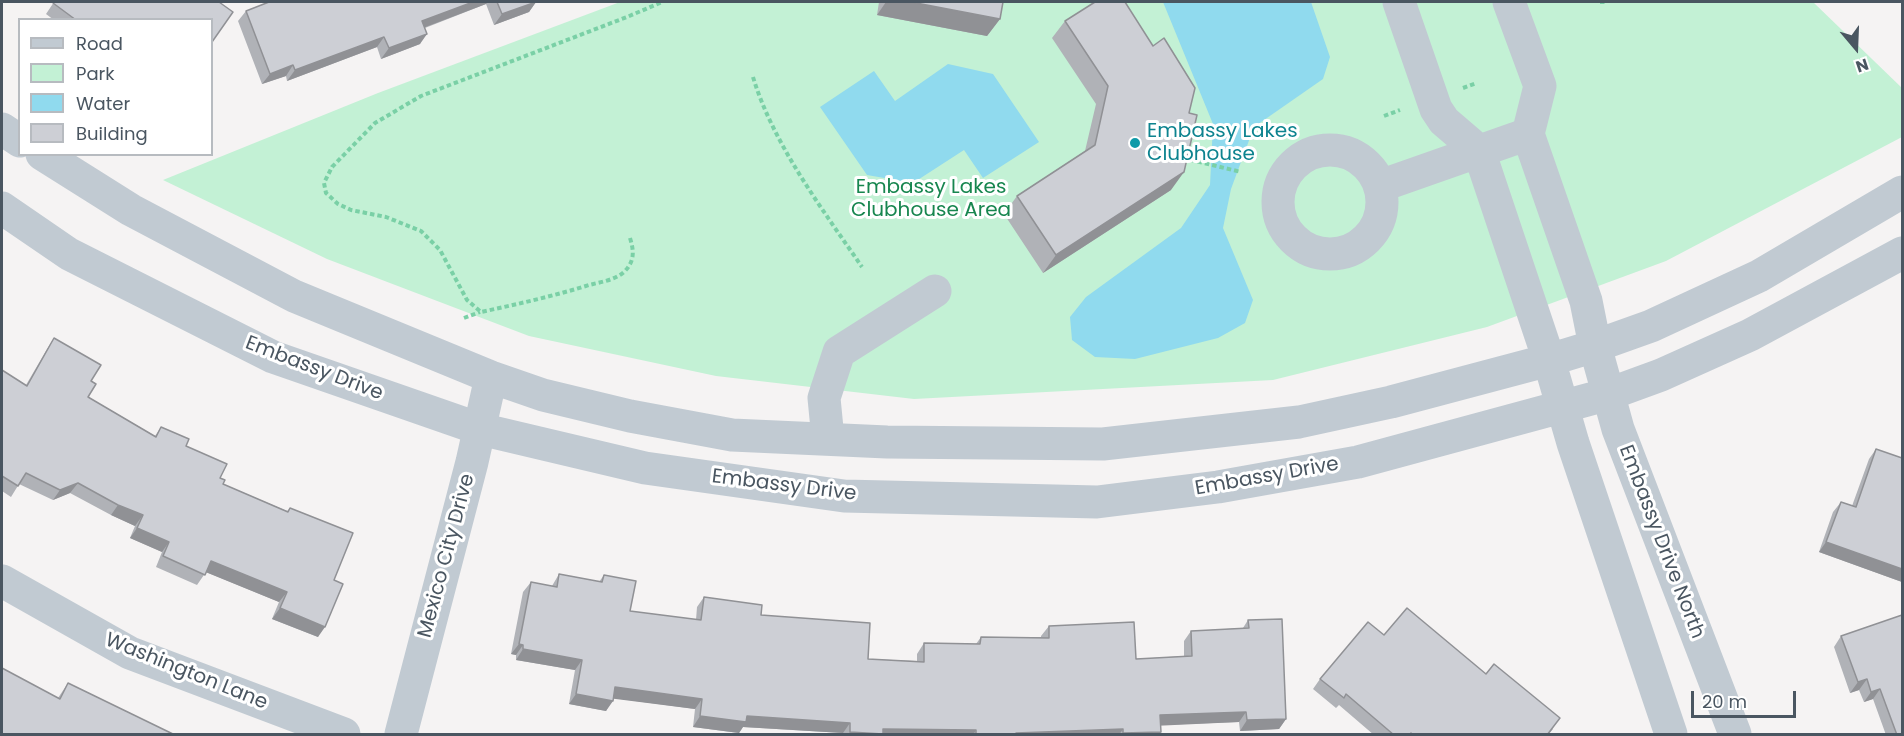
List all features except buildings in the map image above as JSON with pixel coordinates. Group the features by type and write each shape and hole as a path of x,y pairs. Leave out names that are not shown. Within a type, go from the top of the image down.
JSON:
{"street":[{"path":"1399,2 1436,109 1444,121 1479,151 1549,360 1573,443 1671,735"},
{"path":"1380,186 1528,134 1540,86 1509,2"},
{"path":"2,129 18,140"},
{"name":"Embassy Drive North","path":"1528,134 1586,301 1595,346 1618,429 1735,735"},
{"path":"45,156 131,210 294,296 492,377 554,397 630,416 732,435 887,442 1103,444 1299,422 1391,402 1549,360 1651,326 1759,276 1902,192"},
{"name":"Embassy Drive","path":"2,208 69,254 273,357 480,429 645,468 844,496 1097,502 1218,487 1358,462 1610,394 1661,375 1750,335 1902,253"},
{"path":"828,439 824,398 839,352 935,291"},
{"name":"Mexico City Drive","path":"401,735 492,377"},
{"name":"Washington Lane","path":"2,581 130,653 344,735"}],"path":[{"path":"481,312 467,300 440,250 421,231 386,217 351,210 338,204 326,193 324,183 332,167 375,123 421,96 662,2"},
{"path":"1600,2 1605,2"},
{"path":"753,77 761,105 798,172 862,267"},
{"path":"1179,156 1240,172"},
{"path":"464,318 481,312 544,299 612,279 632,262 634,251 630,238"}],"green space":[{"name":"Embassy Lakes Clubhouse Area","path":"620,2 1813,2 1902,88 1902,137 1666,261 1487,327 1273,380 914,399 716,376 529,336 327,259 163,180 378,93"}],"water":[{"path":"1163,2 1311,2 1330,57 1323,79 1254,127 1231,189 1223,228 1253,300 1245,323 1218,338 1135,359 1095,357 1072,340 1070,317 1086,297 1181,228 1210,185 1213,124"},
{"path":"948,64 993,74 1039,142 983,178 964,150 913,183 867,175 820,107 874,71 895,101"}],"place":[{"name":"Embassy Lakes Clubhouse","path":"1135,143"}]}
